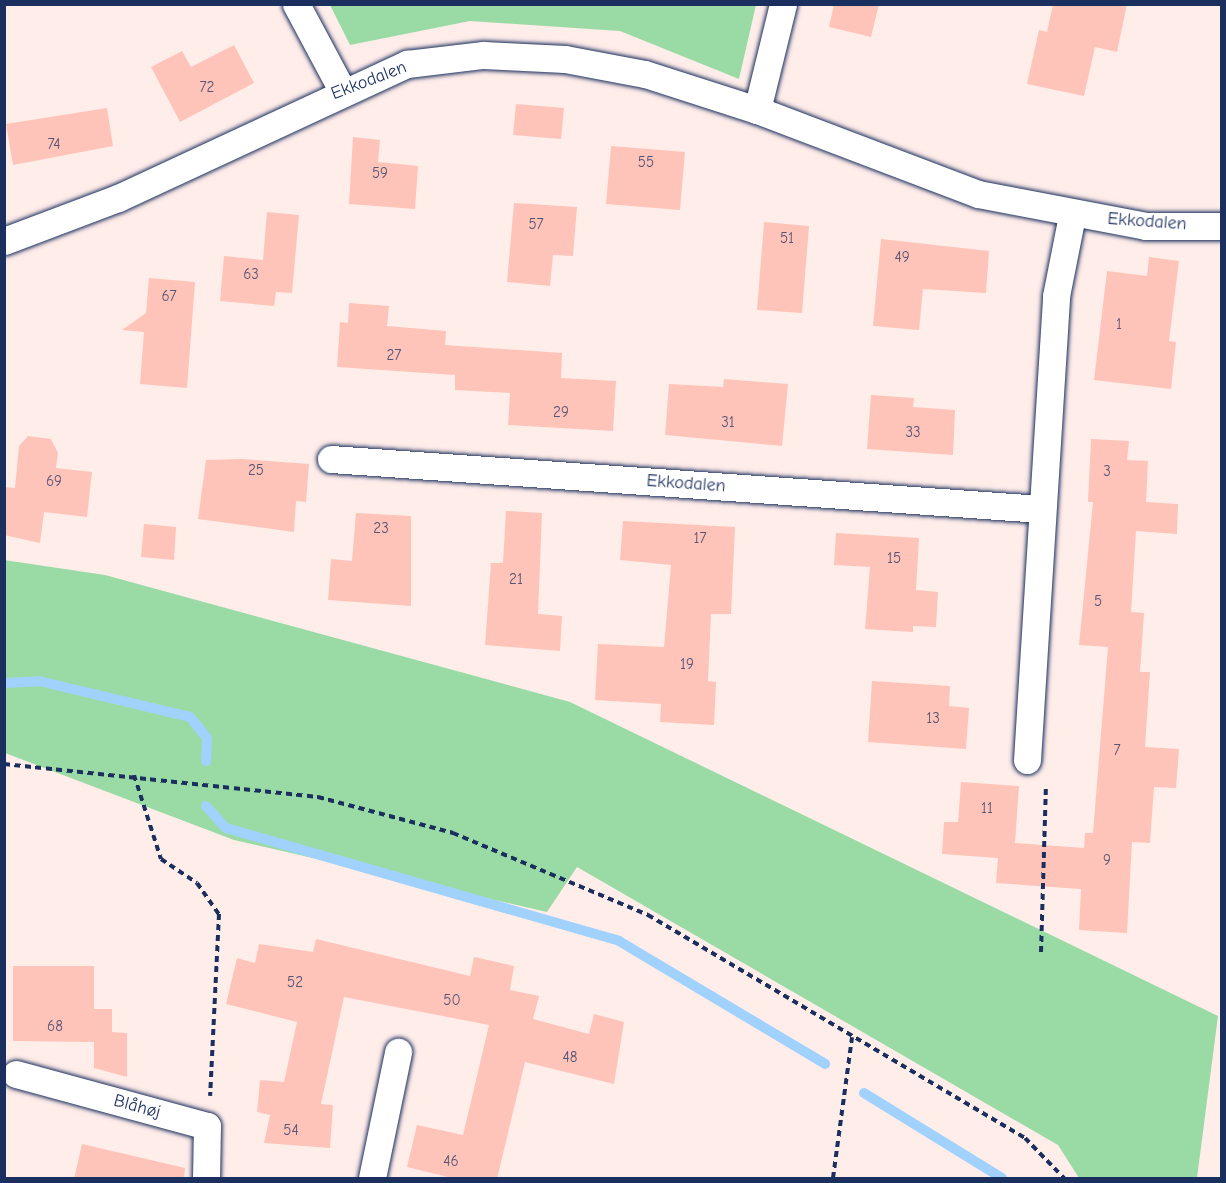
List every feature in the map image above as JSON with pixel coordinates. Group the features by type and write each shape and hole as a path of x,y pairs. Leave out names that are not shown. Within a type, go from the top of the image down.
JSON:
{"street":[{"path":"296,4 342,90"},
{"path":"757,110 783,4"},
{"name":"Ekkodalen","path":"4,241 118,198 342,90 407,64 483,55 565,59 645,74 757,110 978,194 1072,215 1145,226 1221,226"},
{"path":"1027,760 1040,509 1056,296 1072,215"},
{"name":"Ekkodalen","path":"331,459 1040,509"},
{"path":"372,1179 398,1052"},
{"name":"Blåhøj","path":"16,1074 207,1126"},
{"path":"206,1179 207,1126"}],"path":[{"path":"1027,760 1047,769 1041,952"},
{"path":"4,764 134,775 318,797 453,833 648,915 1024,1138 1064,1179"},
{"path":"134,775 161,859 197,883 219,914 207,1126"},
{"path":"833,1179 852,1037"}],"green space":[{"path":"330,5 756,5 739,79 620,31 470,21 350,45"},
{"path":"4,560 105,575 570,702 1218,1016 1197,1178 1079,1178 1058,1145 577,867 547,912 234,840 5,753"}],"building":[{"path":"834,4 879,4 871,37 829,27"},
{"path":"1053,4 1127,4 1117,52 1095,47 1084,96 1027,84 1039,30 1047,32"},
{"path":"234,45 254,83 180,122 151,67 182,51 191,67"},
{"path":"516,104 564,108 561,139 513,135"},
{"path":"107,108 113,146 13,165 6,124"},
{"path":"353,137 380,140 378,162 418,166 415,209 349,204"},
{"path":"611,146 685,152 680,210 606,204"},
{"path":"514,203 577,207 573,256 553,255 550,286 507,282"},
{"path":"267,212 299,215 292,293 276,292 274,306 220,301 224,256 263,260"},
{"path":"764,222 809,226 802,313 757,310"},
{"path":"881,239 989,251 986,293 923,289 919,330 873,326"},
{"path":"1149,257 1179,261 1169,341 1176,342 1171,389 1094,380 1107,271 1147,276"},
{"path":"149,278 195,282 187,388 140,384 144,332 122,330 146,313"},
{"path":"349,303 389,306 387,326 446,331 445,345 562,353 561,378 616,381 613,431 508,425 510,393 455,390 455,375 337,367 340,322 348,323"},
{"path":"724,379 788,384 782,446 665,435 669,384 723,387"},
{"path":"871,395 914,398 913,407 955,410 953,455 867,449"},
{"path":"28,436 51,439 58,453 56,468 92,472 87,517 44,512 40,543 4,535 4,487 15,488 19,446"},
{"path":"1091,439 1129,441 1127,460 1148,461 1146,502 1178,504 1177,534 1136,531 1131,612 1144,613 1140,672 1150,672 1145,747 1179,749 1176,788 1154,787 1150,843 1132,842 1127,933 1079,930 1081,889 996,883 998,858 942,854 944,822 958,822 961,782 1019,786 1015,843 1084,848 1085,833 1093,833 1108,647 1079,645 1093,502 1088,502"},
{"path":"242,459 309,464 306,502 296,501 294,532 198,519 206,460"},
{"path":"506,511 542,513 538,614 562,616 560,651 485,645 491,563 503,563"},
{"path":"356,513 411,516 411,606 328,600 331,559 352,561"},
{"path":"623,521 735,527 731,614 711,614 708,681 716,682 714,725 660,722 661,704 595,700 598,644 664,647 671,565 620,560"},
{"path":"144,524 176,527 174,560 141,557"},
{"path":"836,533 919,538 916,590 938,592 936,627 913,626 913,632 865,629 870,567 834,565"},
{"path":"872,681 950,686 949,706 969,708 966,749 868,742"},
{"path":"316,939 470,976 474,957 514,966 510,990 539,996 533,1019 589,1034 594,1014 624,1022 614,1084 525,1062 497,1179 456,1179 407,1167 417,1125 463,1135 489,1025 344,997 321,1104 333,1105 330,1148 264,1143 270,1115 257,1112 260,1080 284,1082 297,1022 226,1004 237,958 255,963 259,944 313,952"},
{"path":"13,966 94,966 94,1009 112,1009 112,1032 127,1033 127,1077 94,1068 94,1042 13,1041"},
{"path":"82,1144 185,1168 184,1179 74,1179"}],"waterway":[{"path":"4,683 39,681 190,717 207,738 206,761"},
{"path":"206,806 226,828 619,941 825,1064"},
{"path":"864,1093 1002,1178"}]}
